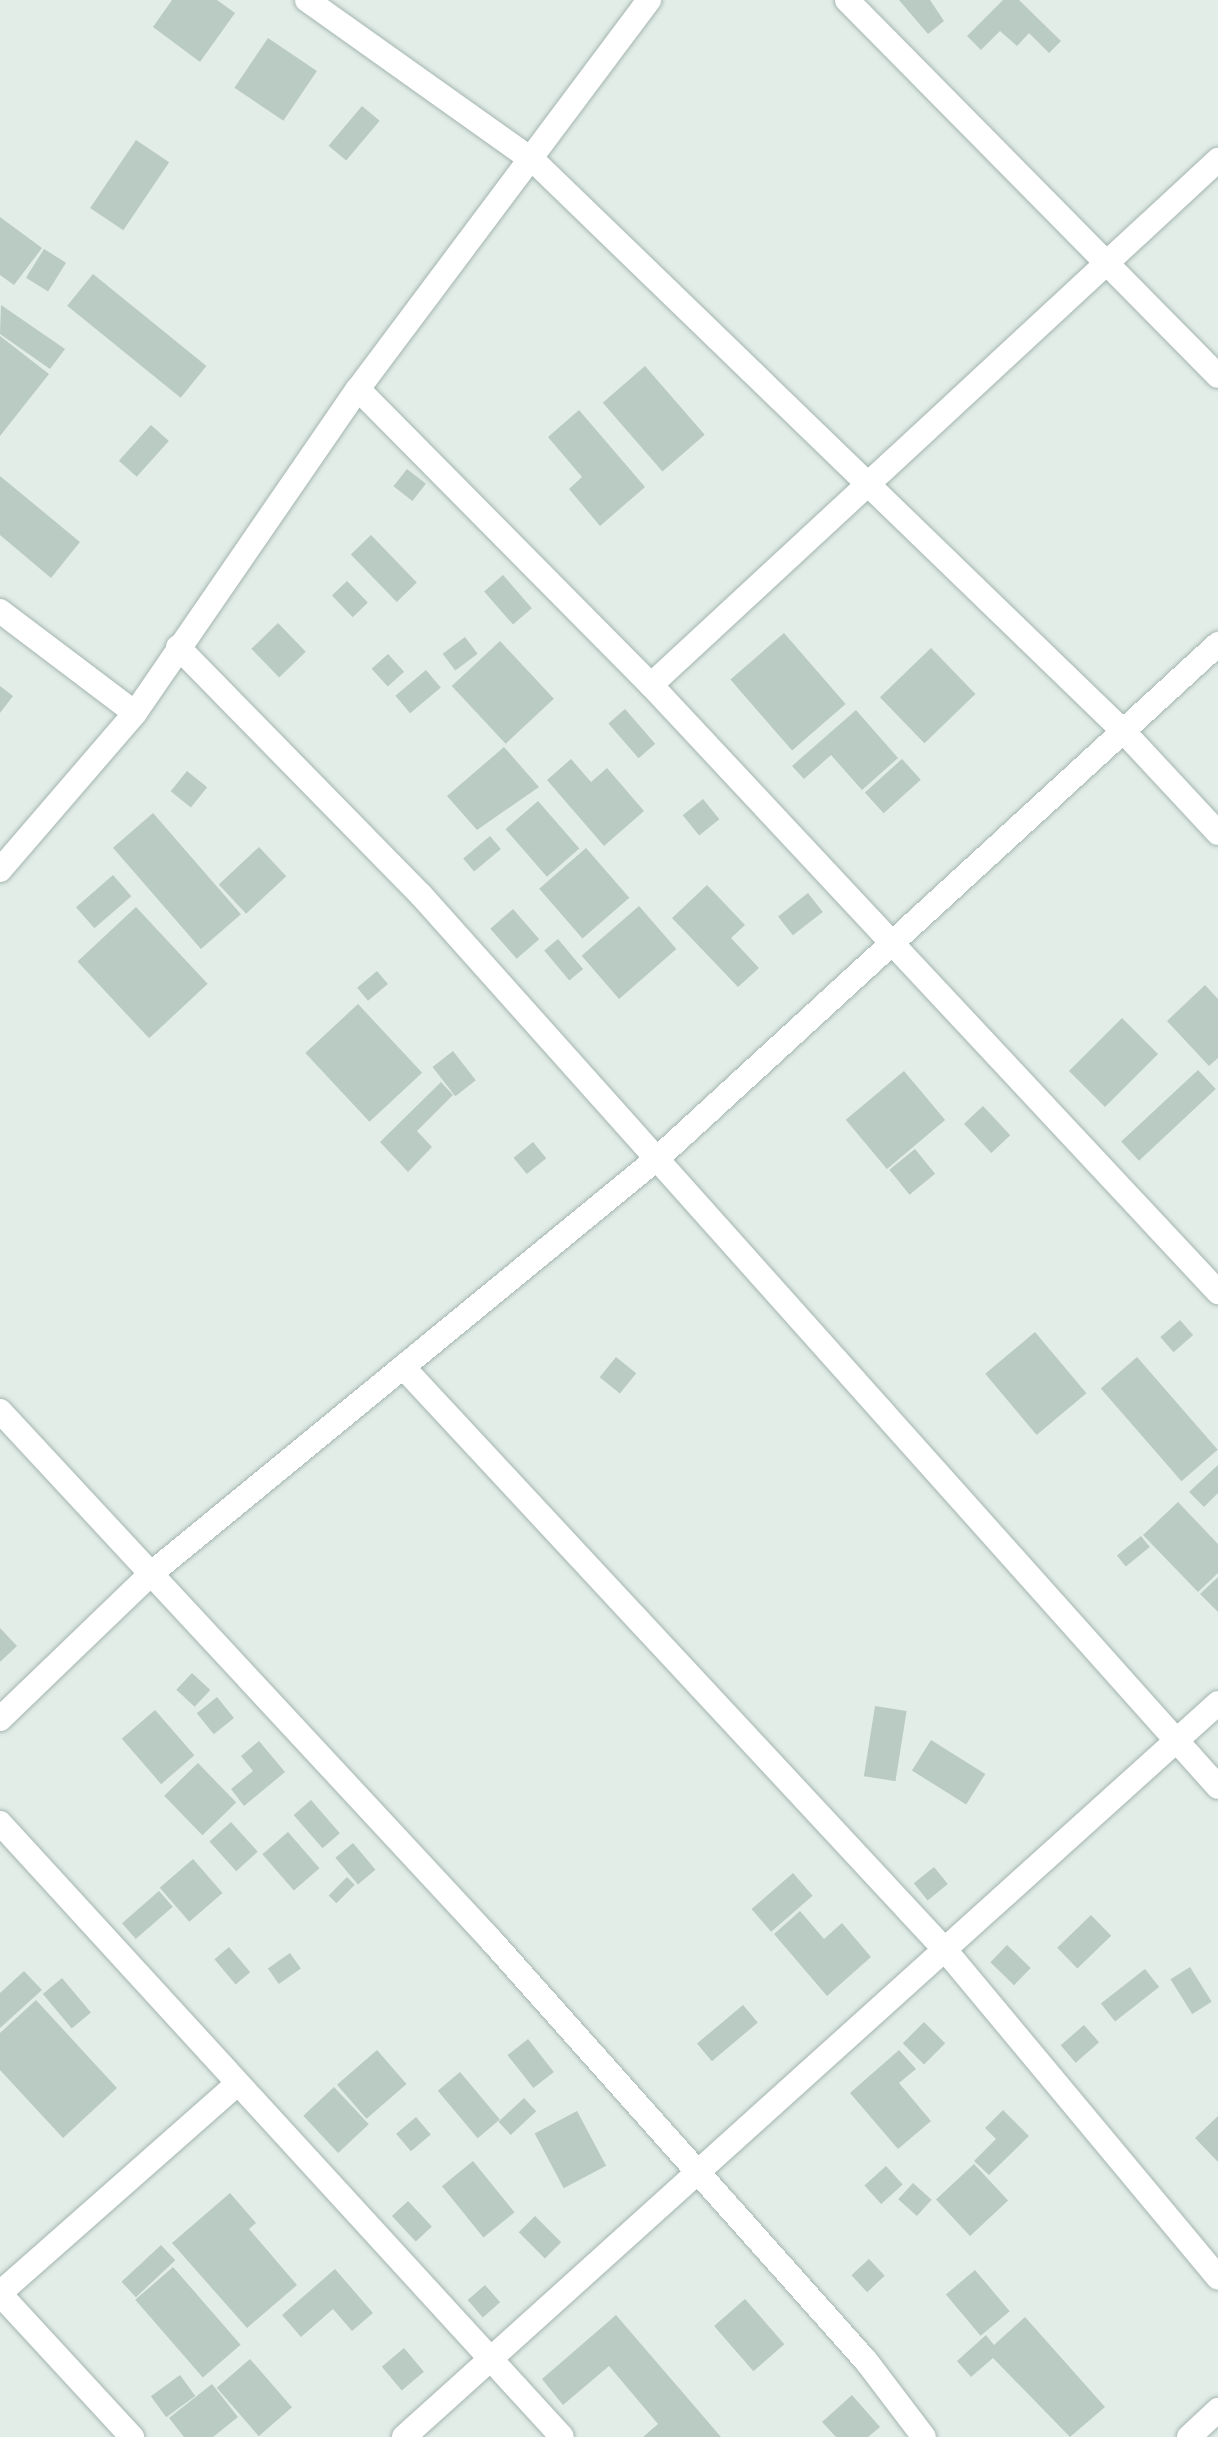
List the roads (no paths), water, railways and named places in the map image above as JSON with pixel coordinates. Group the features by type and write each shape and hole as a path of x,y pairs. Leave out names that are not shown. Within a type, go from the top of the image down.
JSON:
{"street":[{"path":"307,0 535,162 1126,734 1218,833"},
{"path":"0,870 135,713 358,389 535,162 649,0"},
{"path":"847,0 1218,376"},
{"path":"651,685 871,485 1104,259 1218,160"},
{"path":"358,389 651,685 890,945 1218,1292"},
{"path":"0,611 135,713"},
{"path":"0,1719 153,1572 659,1157 1126,734 1218,644"},
{"path":"178,647 421,895 659,1157 1218,1787"},
{"path":"403,1367 946,1951 1218,2277"},
{"path":"0,1411 153,1572 701,2175 924,2437"},
{"path":"404,2437 701,2175 1218,1703"},
{"path":"0,1823 562,2437"},
{"path":"132,2437 0,2294 238,2083"},
{"path":"1189,2437 1218,2410"}]}
